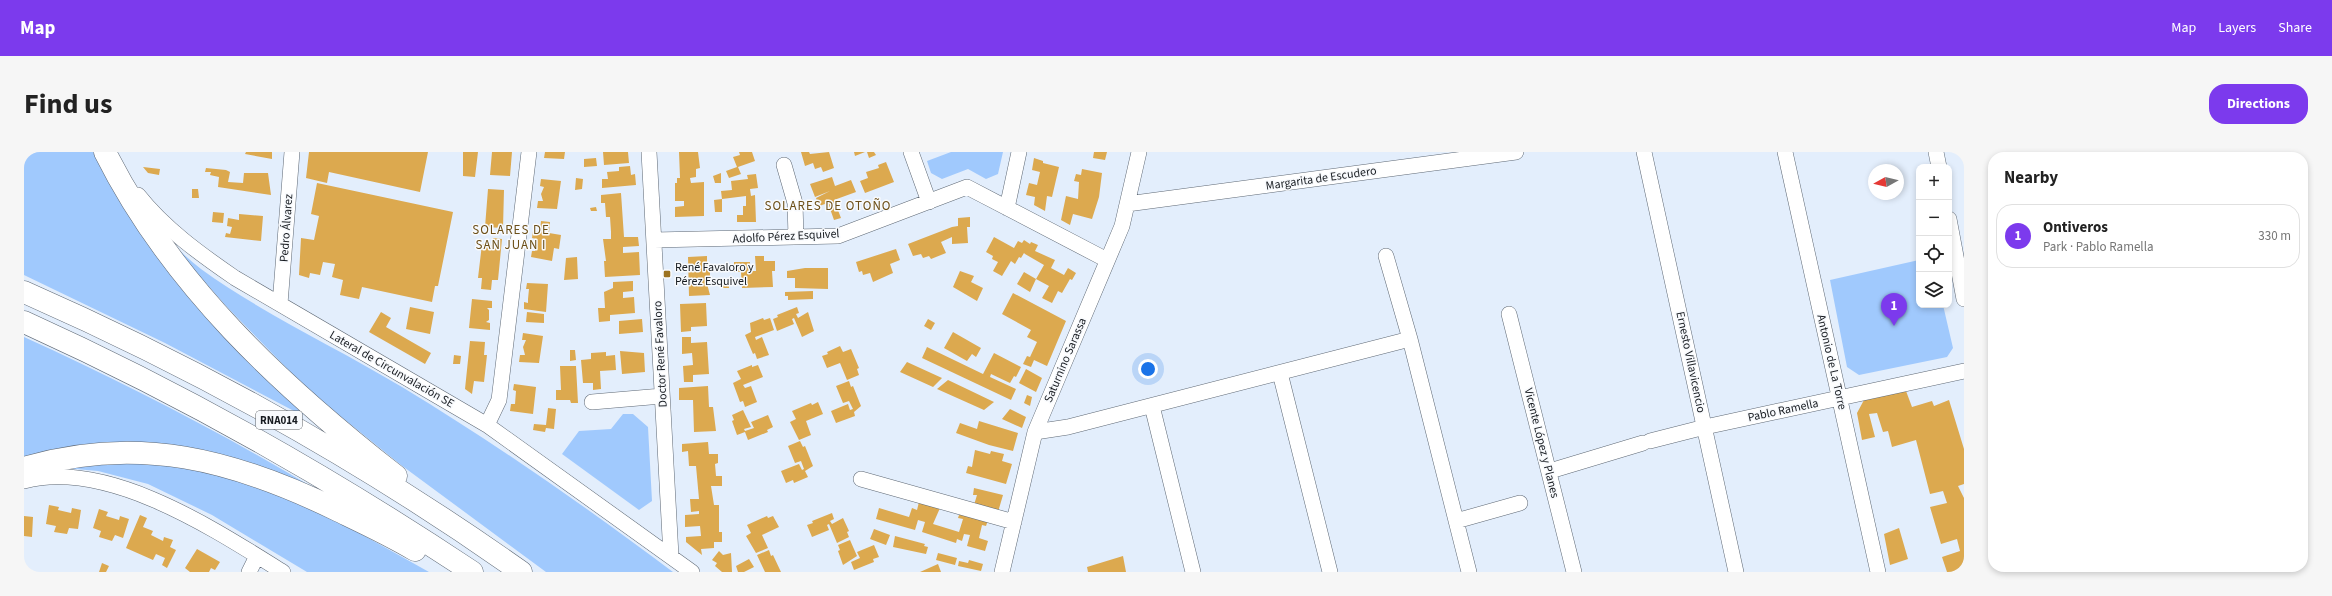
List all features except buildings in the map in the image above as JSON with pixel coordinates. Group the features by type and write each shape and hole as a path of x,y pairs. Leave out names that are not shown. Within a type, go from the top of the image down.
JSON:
{"highway":[{"path":"106,152 120,183 167,252 216,312 260,359 339,431 497,556"},
{"name":"RNA014","path":"24,292 152,352 241,399 350,461 520,572"},
{"name":"RNA014","path":"24,322 182,398 245,432 390,518 472,572"},
{"path":"24,468 62,458 117,452 156,454 207,460 255,475 319,501 407,545 452,572"}],"street":[{"name":"Lateral de Circunvalación SE","path":"106,152 142,200 164,222 205,257 235,278 487,425 672,556 692,572"},
{"name":"Pedro Álvarez","path":"280,304 292,152"},
{"path":"487,425 498,400 529,152"},
{"name":"Doctor René Favaloro","path":"649,152 672,556"},
{"path":"911,152 929,202"},
{"path":"1008,208 1019,152"},
{"name":"Saturnino Sarassa","path":"1002,572 1035,432 1122,226 1139,152"},
{"name":"Margarita de Escudero","path":"1127,204 1516,152"},
{"name":"Ernesto Villavicencio","path":"1644,152 1736,572"},
{"name":"Antonio de La Torre","path":"1785,152 1878,572"},
{"path":"1936,152 1938,164"},
{"path":"784,165 795,203 796,237"},
{"name":"Adolfo Pérez Esquivel","path":"654,240 838,236 967,187 1107,260"},
{"path":"1952,235 1964,298"},
{"path":"1386,256 1410,339 1469,572"},
{"name":"Vicente López y Planes","path":"1509,314 1550,471 1574,572"},
{"path":"1035,432 1068,428 1410,339"},
{"name":"Pablo Ramella","path":"1550,471 1647,442 1705,427 1964,371"},
{"path":"1280,373 1330,572"},
{"path":"592,402 662,396"},
{"path":"1152,406 1193,572"},
{"path":"24,481 51,477 69,478 126,489 173,509 283,572"},
{"path":"861,479 1014,522"},
{"path":"1456,521 1520,503"},
{"path":"249,572 257,556"}],"shaded area":[{"path":"24,152 93,152 108,177 309,416 294,411 165,343 24,275"},
{"path":"951,152 1003,152 998,174 986,179 968,169 942,179 931,173 927,161"},
{"path":"164,236 201,269 249,301 402,387 472,431 573,499 673,572 546,572 401,465 309,391 227,307"},
{"path":"1916,261 1916,308 1944,308 1953,348 1947,357 1859,375 1847,367 1830,280"},
{"path":"24,337 99,372 211,429 319,491 221,457 24,462"},
{"path":"623,414 633,414 648,427 652,501 639,510 562,454 579,431 611,429"},
{"path":"102,460 197,468 256,485 345,525 429,572 307,572 212,515 148,484 98,471 53,467"}],"place":[{"name":"René Favaloro y Pérez Esquivel","path":"667,274"},
{"name":"Ontiveros","path":"1894,326"}],"district":[{"name":"SOLARES DE OTOÑO","path":"828,205"},
{"name":"SOLARES DE SAN JUAN I","path":"511,236"}]}
